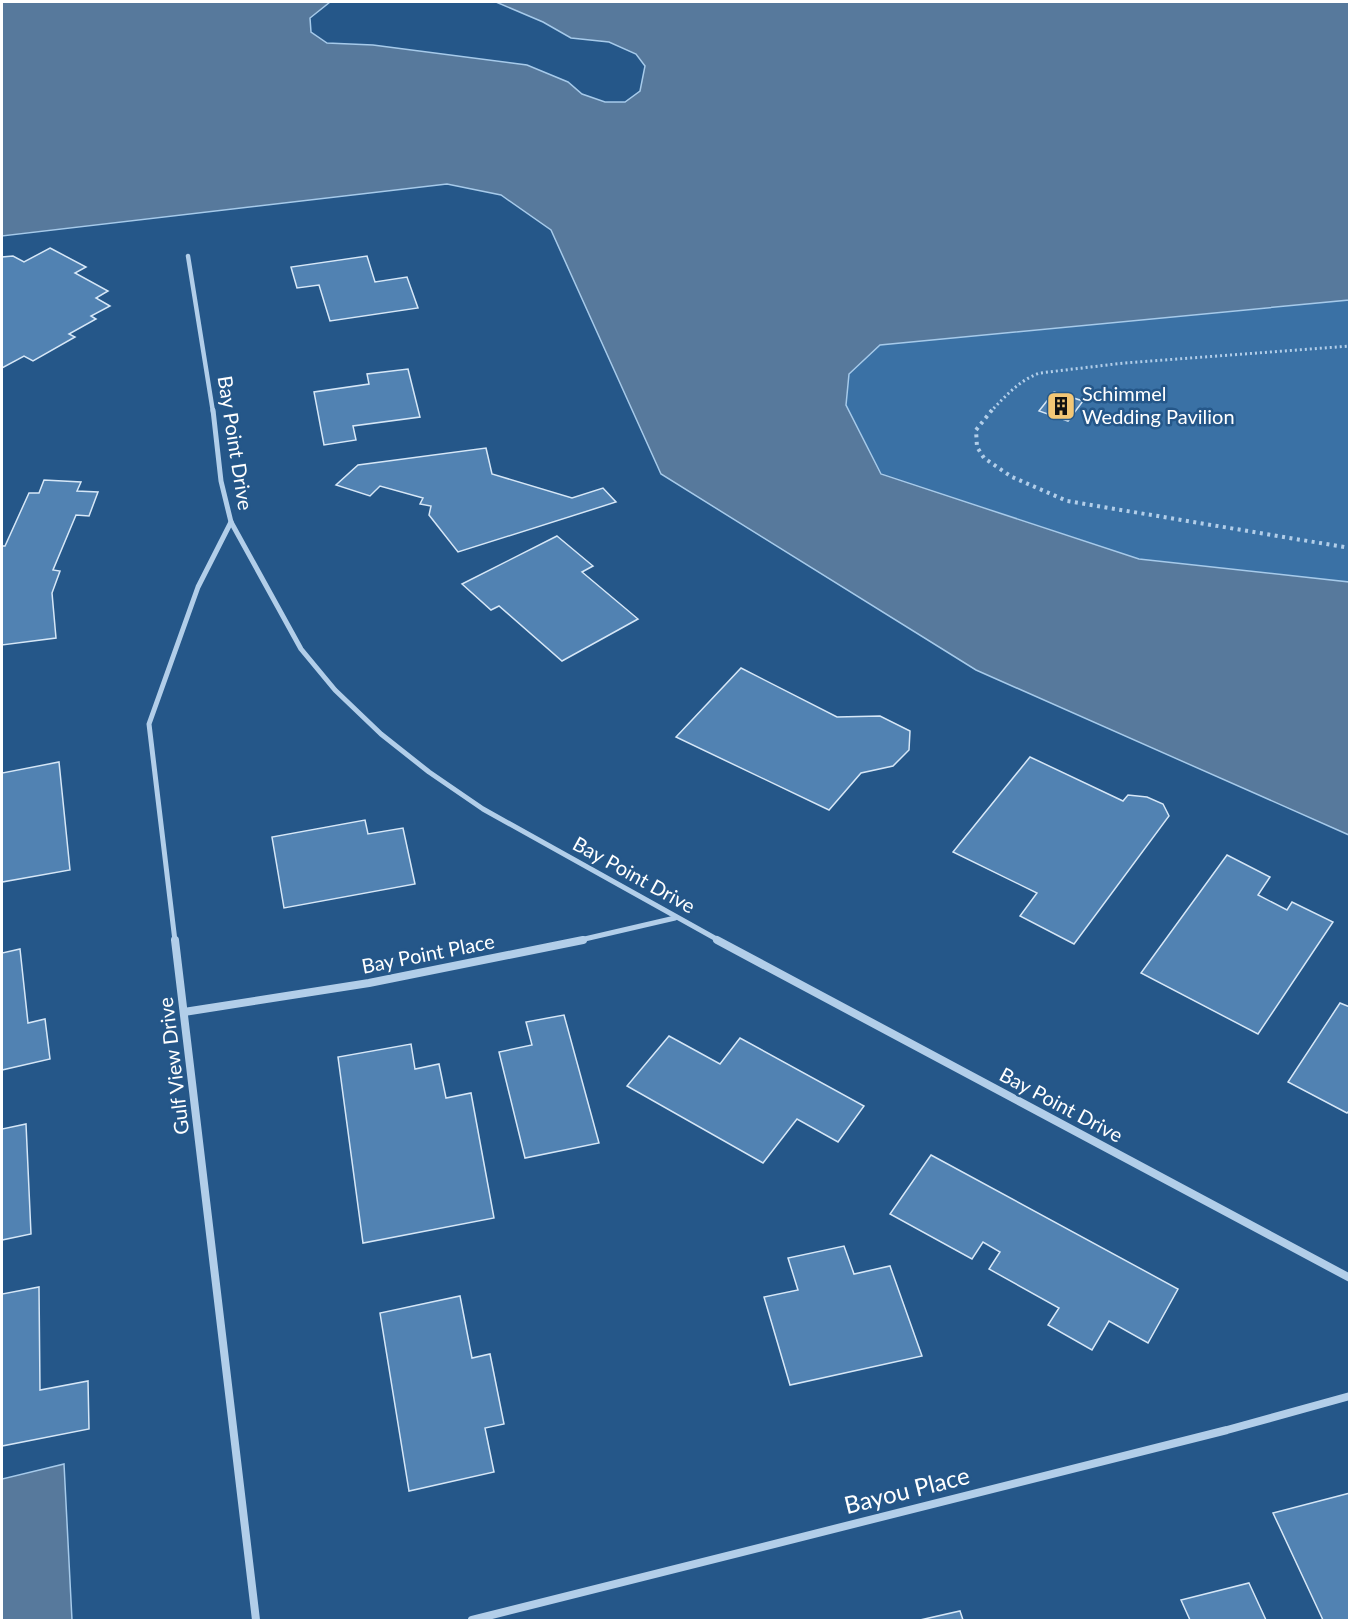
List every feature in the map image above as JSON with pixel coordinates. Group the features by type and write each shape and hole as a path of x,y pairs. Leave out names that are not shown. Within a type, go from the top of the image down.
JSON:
{"street":[{"name":"Bay Point Drive","path":"188,256 215,421 221,481 231,522 301,649 335,690 381,734 429,772 483,808 675,917 1350,1278"},
{"name":"Gulf View Drive","path":"231,522 198,588 149,724 256,1620"},
{"name":"Bay Point Place","path":"184,1012 257,1003 546,948 675,917"},
{"name":"Bayou Place","path":"472,1620 1216,1433 1350,1396"}],"path":[{"path":"1350,346 1124,363 1040,373 1027,377 1019,383 981,421 974,439 977,447 993,466 1020,481 1067,501 1350,548"}],"shaded area":[{"path":"2,2 330,2 310,18 311,32 327,43 373,45 527,65 568,82 582,94 605,102 625,102 640,91 645,66 636,54 609,42 571,38 543,22 496,2 1349,2 1349,300 880,345 849,374 846,405 881,474 1139,559 1349,582 1349,835 976,670 661,474 551,230 501,195 447,184 2,236"},
{"path":"1349,300 1349,582 1139,559 881,473 846,405 849,374 880,345"},
{"path":"64,1464 72,1620 2,1620 2,1479"}],"building":[{"path":"50,248 86,267 75,273 108,291 96,298 110,306 91,316 96,319 69,334 75,337 33,361 24,356 2,368 2,257 13,256 24,262"},
{"path":"367,256 375,282 407,277 418,308 330,321 319,285 297,288 291,267"},
{"path":"408,369 420,417 353,426 356,440 324,445 314,392 369,384 367,374"},
{"name":"Schimmel Wedding Pavilion","path":"1054,392 1083,401 1068,421 1039,411"},
{"path":"486,448 492,474 572,498 603,488 616,502 458,552 429,515 431,506 420,504 423,498 380,486 370,496 336,485 358,465"},
{"path":"44,480 81,482 77,491 98,492 89,516 76,515 53,570 60,571 52,593 56,638 2,645 2,546 5,546 29,493 39,493"},
{"path":"557,536 593,566 582,572 638,619 562,661 499,606 491,610 462,584"},
{"path":"741,668 837,717 880,716 910,731 909,750 893,766 861,773 829,810 676,737"},
{"path":"1030,757 1123,801 1128,795 1147,797 1163,804 1169,816 1074,944 1020,916 1037,893 953,852"},
{"path":"59,762 70,870 2,882 2,773"},
{"path":"365,820 368,834 403,828 415,884 284,908 272,837"},
{"path":"1227,855 1270,877 1258,895 1287,910 1292,902 1333,922 1258,1034 1141,973"},
{"path":"20,949 28,1023 45,1019 50,1059 2,1070 2,953"},
{"path":"1340,1003 1350,1007 1350,1110 1347,1113 1288,1082"},
{"path":"564,1015 599,1143 525,1158 499,1052 532,1045 526,1022"},
{"path":"669,1036 720,1064 740,1038 864,1106 838,1142 797,1119 763,1163 627,1086"},
{"path":"411,1044 415,1069 439,1064 446,1098 471,1093 494,1218 363,1243 338,1057"},
{"path":"26,1124 31,1234 2,1240 2,1129"},
{"path":"931,1155 1178,1289 1148,1343 1109,1321 1092,1350 1048,1325 1059,1308 989,1269 1000,1252 983,1242 972,1259 890,1214"},
{"path":"844,1246 854,1274 890,1266 922,1356 790,1385 764,1297 798,1290 788,1258"},
{"path":"39,1287 40,1390 88,1381 89,1429 2,1446 2,1294"},
{"path":"460,1296 472,1358 490,1354 504,1424 485,1428 494,1472 409,1491 380,1313"},
{"path":"1350,1493 1350,1620 1323,1620 1273,1513"},
{"path":"1249,1583 1266,1620 1190,1620 1181,1600"},
{"path":"960,1611 963,1620 920,1620"}],"place":[{"name":"Schimmel Wedding Pavilion","path":"1061,406"}]}
